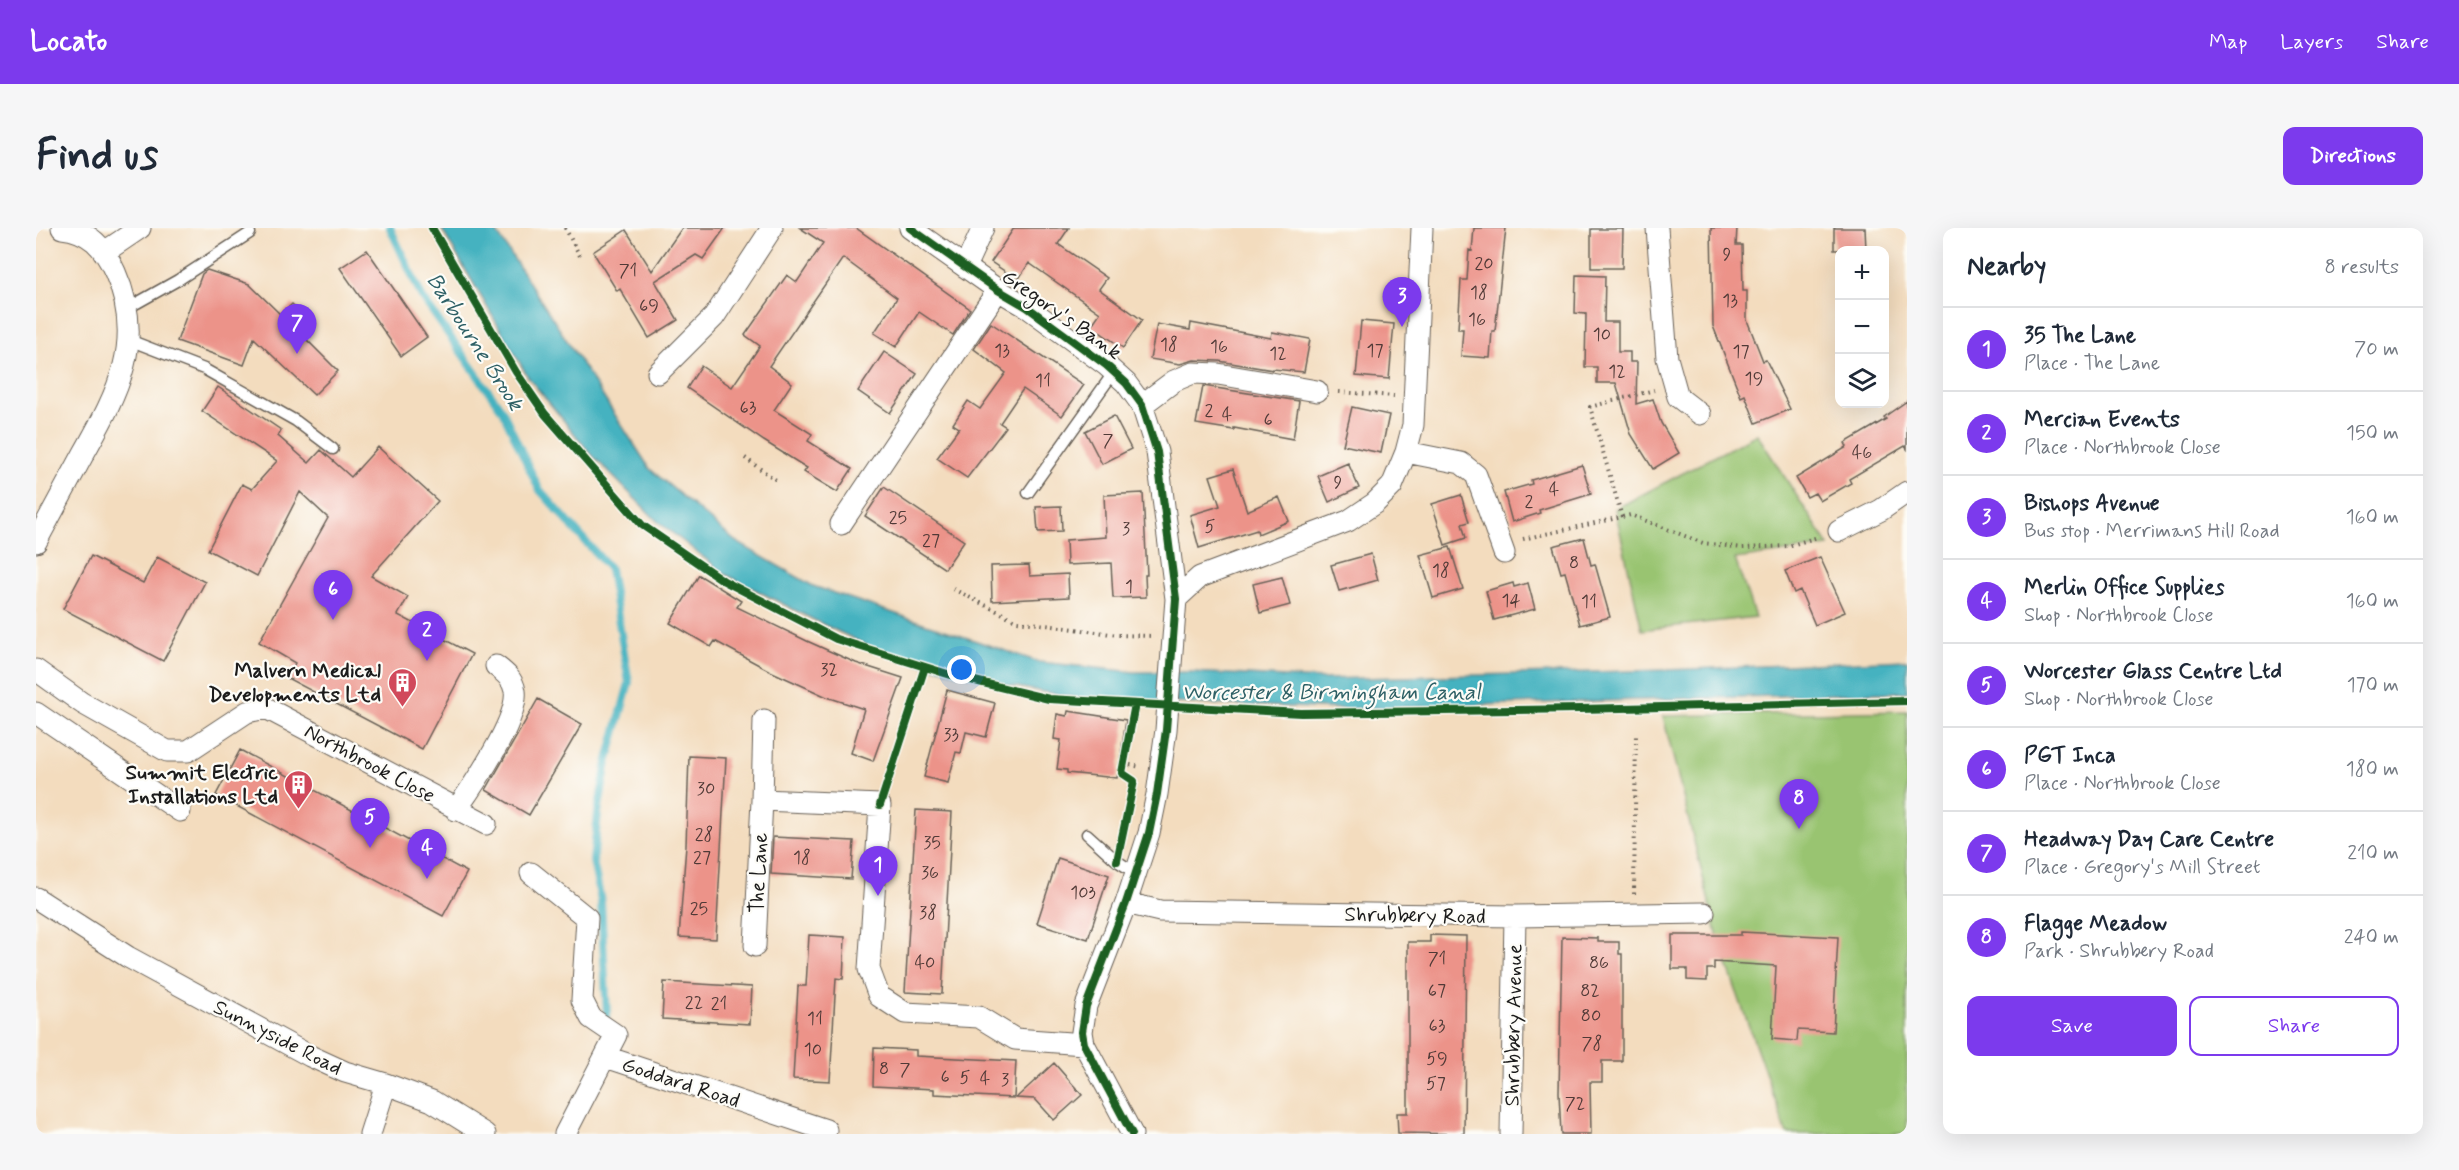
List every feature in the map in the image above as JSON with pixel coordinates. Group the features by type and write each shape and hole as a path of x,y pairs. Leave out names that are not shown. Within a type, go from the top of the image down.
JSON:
{"street":[{"path":"36,542 111,404 123,373 129,340 128,308 106,251 87,236 72,229 62,228"},
{"path":"106,251 140,228"},
{"path":"658,373 714,317 772,228"},
{"name":"Gregory's Bank","path":"910,228 998,290 1027,307 1114,372 1126,383 1142,405 1157,452 1176,599 1166,730 1149,833 1137,874 1086,1006 1082,1032 1084,1044"},
{"path":"965,267 983,228"},
{"path":"1176,599 1200,577 1348,521 1375,503 1392,486 1406,452 1413,425 1422,228"},
{"path":"1657,228 1667,358 1678,397 1700,414"},
{"name":"Gregory's Bank","path":"841,524 998,290"},
{"path":"1142,405 1174,381 1193,373 1218,374 1317,391"},
{"path":"1406,452 1461,463 1476,475 1502,548"},
{"path":"1839,531 1881,510 1907,492"},
{"path":"456,810 484,768 509,719 515,692 510,677 496,666"},
{"name":"Northbrook Close","path":"36,670 82,703 167,751 188,751 247,712 266,708 486,824"},
{"path":"36,713 180,811"},
{"name":"The Lane","path":"755,946 764,720"},
{"path":"762,800 880,805 869,969 879,996 905,1013 979,1017 1015,1039 1084,1044 1132,1134"},
{"name":"Goddard Road","path":"531,873 587,918 582,1000 591,1018 616,1035 565,1134"},
{"name":"Sunnyside Road","path":"36,898 128,957 310,1056 345,1072 432,1101 485,1134"},
{"name":"Shrubbery Road","path":"1126,903 1160,911 1515,916 1704,913"},
{"name":"Shrubbery Avenue","path":"1511,1134 1515,916"},
{"name":"Goddard Road","path":"606,1057 826,1130"},
{"path":"370,1134 386,1084"}],"lane":[{"path":"128,308 178,280 250,233"},
{"path":"129,340 204,369 296,421 333,449"},
{"path":"1028,493 1114,372"},
{"path":"1087,834 1117,861 1137,874"}],"path":[{"path":"565,228 580,255"},
{"path":"1622,517 1590,407 1675,385"},
{"path":"1317,391 1416,397"},
{"path":"745,458 776,480"},
{"path":"1502,548 1631,515 1703,543 1742,548 1788,546 1839,531"},
{"path":"953,589 1017,621 1173,642"},
{"path":"1634,913 1636,732"},
{"path":"1122,773 1127,765 1126,754"}],"green space":[{"path":"1757,434 1829,546 1735,559 1755,617 1642,630 1615,509"},
{"path":"1907,711 1907,1134 1787,1134 1719,942 1663,716"}],"water":[{"name":"Worcester & Birmingham Canal","path":"441,228 494,228 650,469 735,541 813,586 1039,662 1135,672 1192,672 1323,679 1667,670 1907,660 1907,692 1346,709 1200,704 1076,698 1006,685 892,657 725,574 657,521 591,454 528,377"}],"building":[{"path":"682,228 725,228 703,259 696,255 655,281 678,320 649,338 620,289 617,291 593,252 626,230 652,271"},
{"path":"800,228 856,228 970,309 953,335 919,312 896,347 874,333 897,298 843,258 769,366 792,383 774,410 812,434 808,441 852,469 837,492 804,472 807,468 687,388 701,366 732,387 760,346 745,335 787,275 797,282 823,243"},
{"path":"1014,228 1069,228 1058,244 1107,278 1099,289 1142,320 1123,348 1091,326 1100,313 1029,263 1018,280 991,262"},
{"path":"1474,228 1506,228 1490,358 1461,356 1463,329 1458,329 1461,280 1467,280 1469,250 1472,251"},
{"path":"1711,228 1737,228 1736,245 1742,245 1743,291 1747,291 1747,320 1763,361 1766,360 1790,409 1756,423 1745,395 1741,397 1713,326"},
{"path":"1834,228 1865,228 1866,246 1835,246 1834,250"},
{"path":"1591,229 1623,229 1622,268 1591,268"},
{"path":"367,250 427,337 401,356 340,268"},
{"path":"207,270 249,284 281,315 292,304 315,325 303,336 338,371 314,395 254,338 244,365 177,341 202,274"},
{"path":"1576,275 1605,276 1604,322 1618,322 1618,352 1630,352 1630,362 1637,362 1636,404 1653,399 1661,423 1679,453 1653,469 1631,434 1616,383 1597,383 1597,367 1585,367 1586,314 1575,313"},
{"path":"1361,321 1394,324 1389,379 1356,376"},
{"path":"991,323 1084,385 1062,416 1023,389 1000,423 1006,427 967,478 937,458 959,428 953,424 968,401 980,409 1006,373 974,349"},
{"path":"1191,323 1271,338 1272,332 1310,339 1304,372 1273,370 1219,361 1194,360 1180,364 1150,359 1157,324 1190,330"},
{"path":"884,352 917,374 890,413 858,391"},
{"path":"1203,386 1299,401 1293,439 1234,428 1234,430 1196,424"},
{"path":"218,387 281,430 278,436 309,463 321,450 351,477 378,447 438,501 371,576 408,597 398,615 472,654 422,749 287,678 295,663 259,642 328,518 300,492 257,576 208,550 242,484 252,489 277,461 202,411"},
{"path":"1907,401 1907,449 1905,446 1849,479 1851,483 1820,501 1815,493 1807,497 1796,478 1847,447 1845,443 1886,419 1884,417"},
{"path":"1352,407 1389,415 1381,453 1343,445"},
{"path":"1114,416 1131,449 1102,464 1085,431"},
{"path":"1348,463 1359,488 1329,502 1318,476"},
{"path":"1582,465 1591,494 1539,510 1540,513 1512,522 1504,492 1532,484 1531,480"},
{"path":"1233,469 1247,511 1279,497 1289,521 1258,534 1257,530 1199,548 1190,515 1220,506 1210,476"},
{"path":"884,487 964,541 945,569 865,516"},
{"path":"1143,493 1146,597 1113,598 1111,563 1067,565 1066,540 1106,537 1104,495"},
{"path":"1461,495 1469,522 1462,524 1466,538 1445,545 1432,504"},
{"path":"1061,506 1062,531 1038,532 1036,507"},
{"path":"1584,538 1591,565 1595,564 1610,617 1580,625 1565,572 1561,573 1553,546"},
{"path":"1450,547 1463,589 1433,598 1420,555"},
{"path":"1371,554 1378,580 1339,591 1331,565"},
{"path":"91,556 143,583 157,557 205,582 163,661 63,609"},
{"path":"1820,557 1845,612 1815,625 1800,590 1794,593 1785,571"},
{"path":"1029,565 1030,576 1068,574 1069,597 992,601 991,566"},
{"path":"699,575 741,601 737,607 856,663 903,678 873,761 851,753 864,709 827,697 770,671 715,641 711,647 670,623"},
{"path":"1282,577 1290,605 1260,613 1253,584"},
{"path":"1513,583 1514,587 1528,583 1535,609 1494,620 1486,591"},
{"path":"947,690 995,703 986,737 966,732 961,753 956,752 948,783 924,777"},
{"path":"538,699 582,724 529,815 486,790"},
{"path":"1068,711 1126,720 1117,778 1067,773 1067,770 1057,769 1061,740 1054,739 1057,714 1067,716"},
{"path":"240,750 467,872 443,916 216,795"},
{"path":"689,756 726,758 716,939 679,937 686,846"},
{"path":"916,810 952,812 942,994 905,992"},
{"path":"773,837 854,841 851,879 771,874"},
{"path":"1058,858 1109,875 1088,939 1037,923"},
{"path":"1741,932 1838,937 1833,1032 1798,1030 1797,1041 1772,1039 1776,966 1714,962 1714,969 1707,969 1707,981 1687,980 1687,969 1672,969 1672,935 1741,935"},
{"path":"809,935 845,937 843,979 836,978 830,1081 793,1079 798,986 806,986"},
{"path":"1430,935 1466,936 1464,1134 1398,1133 1397,1113 1408,1113 1408,942 1430,942"},
{"path":"1562,937 1598,938 1598,942 1619,942 1619,954 1622,954 1622,1061 1602,1061 1602,1082 1590,1082 1591,1134 1561,1134 1559,1093"},
{"path":"664,982 752,987 750,1024 662,1019"},
{"path":"874,1048 916,1050 916,1056 1016,1061 1014,1098 934,1094 934,1089 873,1086"},
{"path":"1054,1063 1082,1095 1054,1120 1035,1099 1016,1098"}],"waterway":[{"name":"Barbourne Brook","path":"390,228 422,297 502,410 539,489 610,569 629,683 606,767 593,861 601,901 607,1015"}],"cycle path":[{"path":"432,228 516,372 545,414 642,525 724,581 836,639 954,676 1049,699 1301,713 1907,701"},
{"path":"910,228 998,290 1027,307 1106,365 1126,383 1142,405 1157,452 1176,599 1166,730 1149,833 1126,903 1086,1006 1082,1032 1084,1044 1132,1134"},
{"path":"880,805 925,667"},
{"path":"1117,861 1134,781 1122,773 1135,704"}],"place":[{"name":"Bishops Avenue","path":"1402,327"},
{"name":"Headway Day Care Centre","path":"297,354"},
{"name":"PGT Inca","path":"333,620"},
{"name":"Mercian Events","path":"427,661"},
{"name":"Malvern Medical Developments Ltd","path":"402,708"},
{"name":"Summit Electric Installations Ltd","path":"299,810"},
{"name":"Flagge Meadow","path":"1799,829"},
{"name":"Worcester Glass Centre Ltd","path":"370,848"},
{"name":"Merlin Office Supplies","path":"427,879"},
{"name":"35 The Lane","path":"878,896"}]}
